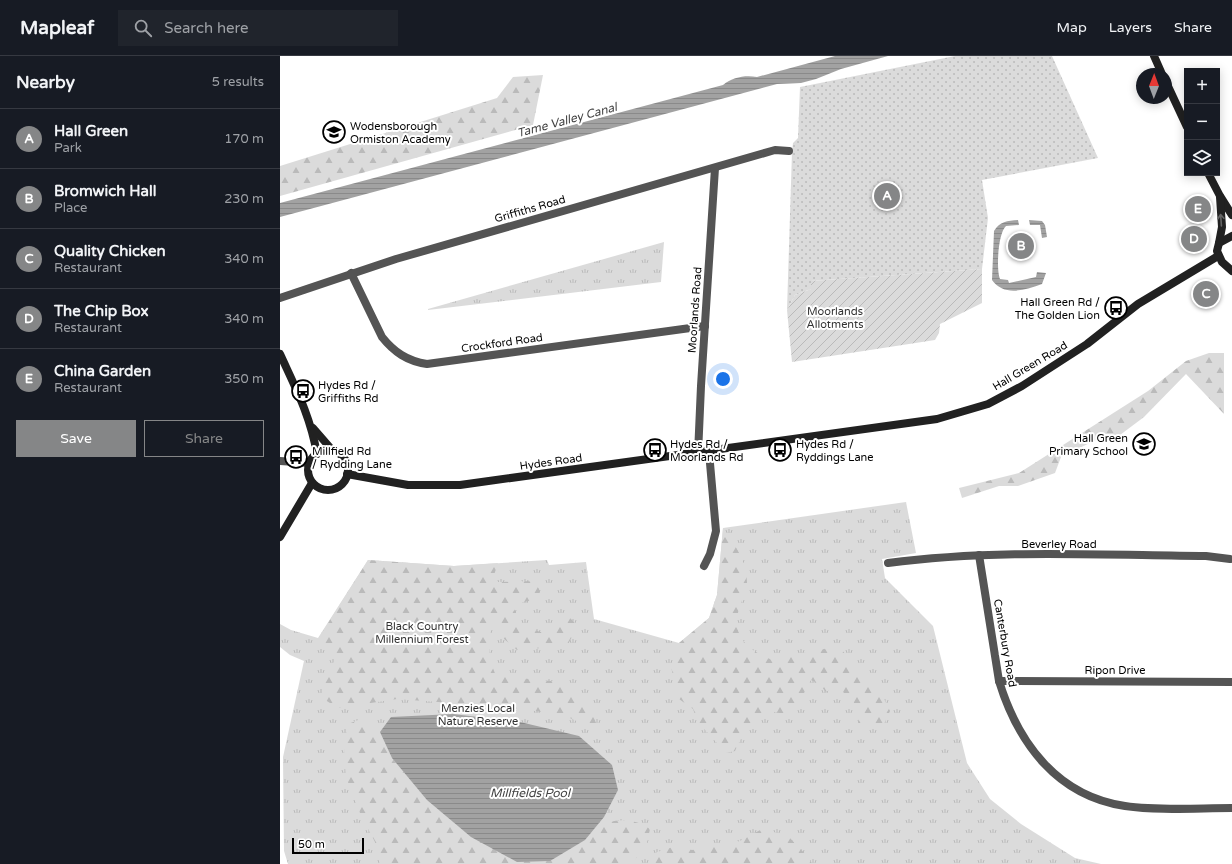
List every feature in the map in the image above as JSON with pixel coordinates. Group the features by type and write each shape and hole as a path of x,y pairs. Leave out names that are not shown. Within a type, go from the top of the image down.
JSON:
{"street":[{"path":"1154,56 1159,68"},
{"path":"1172,95 1184,121"},
{"name":"Griffiths Road","path":"280,298 351,273 775,150 789,151"},
{"name":"Moorlands Road","path":"698,454 716,168"},
{"path":"1210,176 1232,215"},
{"path":"1220,196 1222,227 1220,243 1217,251 1222,262 1232,271"},
{"path":"1220,243 1232,236"},
{"name":"Hall Green Road","path":"757,444 938,419 988,404 1022,386 1087,344 1138,304 1218,256"},
{"name":"Crockford Road","path":"351,273 382,337 389,345 407,359 427,364 705,326"},
{"path":"280,354 312,428 317,454"},
{"path":"312,428 333,451"},
{"name":"Hydes Road","path":"347,474 408,485 460,485 698,454 757,444"},
{"path":"326,450 336,451 344,461 347,474 342,484 335,489 324,489 312,483 308,471 310,463 317,454 326,450"},
{"path":"704,566 710,554 716,531 709,452"},
{"path":"280,461 310,463"},
{"path":"280,537 312,483"},
{"name":"Beverley Road","path":"888,563 932,557 979,555 1206,556 1231,560"},
{"name":"Canterbury Road","path":"979,555 999,681 1009,710 1036,756 1047,768 1082,793 1096,799 1126,806 1232,808"},
{"name":"Ripon Drive","path":"999,681 1232,682"}],"green space":[{"path":"955,56 1052,56 1098,158 982,180 988,218 982,269 811,281 811,289 795,295 787,310 792,152 793,143 798,138 800,87"},
{"path":"543,75 533,125 280,196 280,166 497,98 513,77"},
{"path":"664,242 661,282 428,310 428,309"},
{"name":"Moorlands Allotments","path":"982,269 982,303 940,324 939,333 935,340 792,362 787,310 795,295 811,289 811,281"},
{"path":"1209,353 1224,353 1224,414 1186,374 1144,417 1120,435 1104,436 1061,457 1055,473 1018,486 999,486 962,498 959,488 1019,473 1148,391 1186,361"},
{"name":"Menzies Local Nature Reserve","path":"906,502 916,553 882,559 885,578 933,626 967,763 990,799 1021,824 1075,858 1101,864 288,864 284,851 283,757 304,661 290,655 280,647 280,624 291,630 318,638 368,560 454,566 547,560 549,565 586,562 594,619 679,643 709,618 717,595 723,528"},
{"path":"723,528 740,554 745,568 747,583 738,613 737,623 738,631 747,645 760,654 777,662 799,654 839,646 864,679 880,691 890,711 882,728 858,726 860,710 850,698 836,686 826,692 819,684 811,680 804,693 801,708 784,714 770,711 749,727 735,751 726,753 698,722 693,709 679,699 671,667 679,643 709,618 717,595"},
{"name":"Black Country Millennium Forest","path":"368,560 454,566 498,563 494,575 495,582 535,581 540,591 536,599 517,604 514,609 522,624 540,632 555,626 568,616 578,626 567,646 517,650 503,638 492,620 489,658 496,676 551,681 572,689 594,712 597,730 563,715 506,707 397,699 338,708 322,698 322,675 334,662 335,648 318,639"},
{"path":"361,719 380,732 392,758 427,800 471,837 585,840 595,828 609,822 623,820 637,822 650,829 646,847 631,864 380,864 375,842 360,813 346,777 344,748 348,724"},
{"path":"762,829 788,836 808,857 812,864 647,864 657,852 676,846 692,850 717,846 740,841"}],"water":[{"path":"835,56 888,56 841,69 801,83 777,84 280,217 280,203 723,85 739,77 757,77"},
{"path":"1018,220 1019,225 1006,226 1001,236 998,260 1000,279 1008,280 1009,283 1036,277 1037,272 1046,273 1042,284 1015,291 1002,289 992,280 994,231 1001,223"},
{"path":"1029,220 1042,221 1045,225 1047,237 1042,238 1040,225 1030,225"},
{"name":"Millfields Pool","path":"453,714 520,722 579,736 612,765 618,790 604,817 585,840 550,861 517,862 471,837 427,800 392,758 380,732 391,717"}],"place":[{"name":"Wodensborough Ormiston Academy","path":"334,132"},
{"name":"Hall Green","path":"887,196"},
{"name":"China Garden","path":"1198,209"},
{"name":"The Chip Box","path":"1194,239"},
{"name":"Bromwich Hall","path":"1021,246"},
{"name":"Quality Chicken","path":"1206,294"},
{"name":"Hall Green Rd / The Golden Lion","path":"1116,308"},
{"name":"Hydes Rd / Griffiths Rd","path":"303,391"},
{"name":"Hall Green Primary School","path":"1144,444"},
{"name":"Hydes Rd / Moorlands Rd","path":"655,450"},
{"name":"Hydes Rd / Ryddings Lane","path":"780,450"},
{"name":"Millfield Rd / Rydding Lane","path":"296,457"}],"water label":[{"name":"Tame Valley Canal","path":"567,120"}]}
